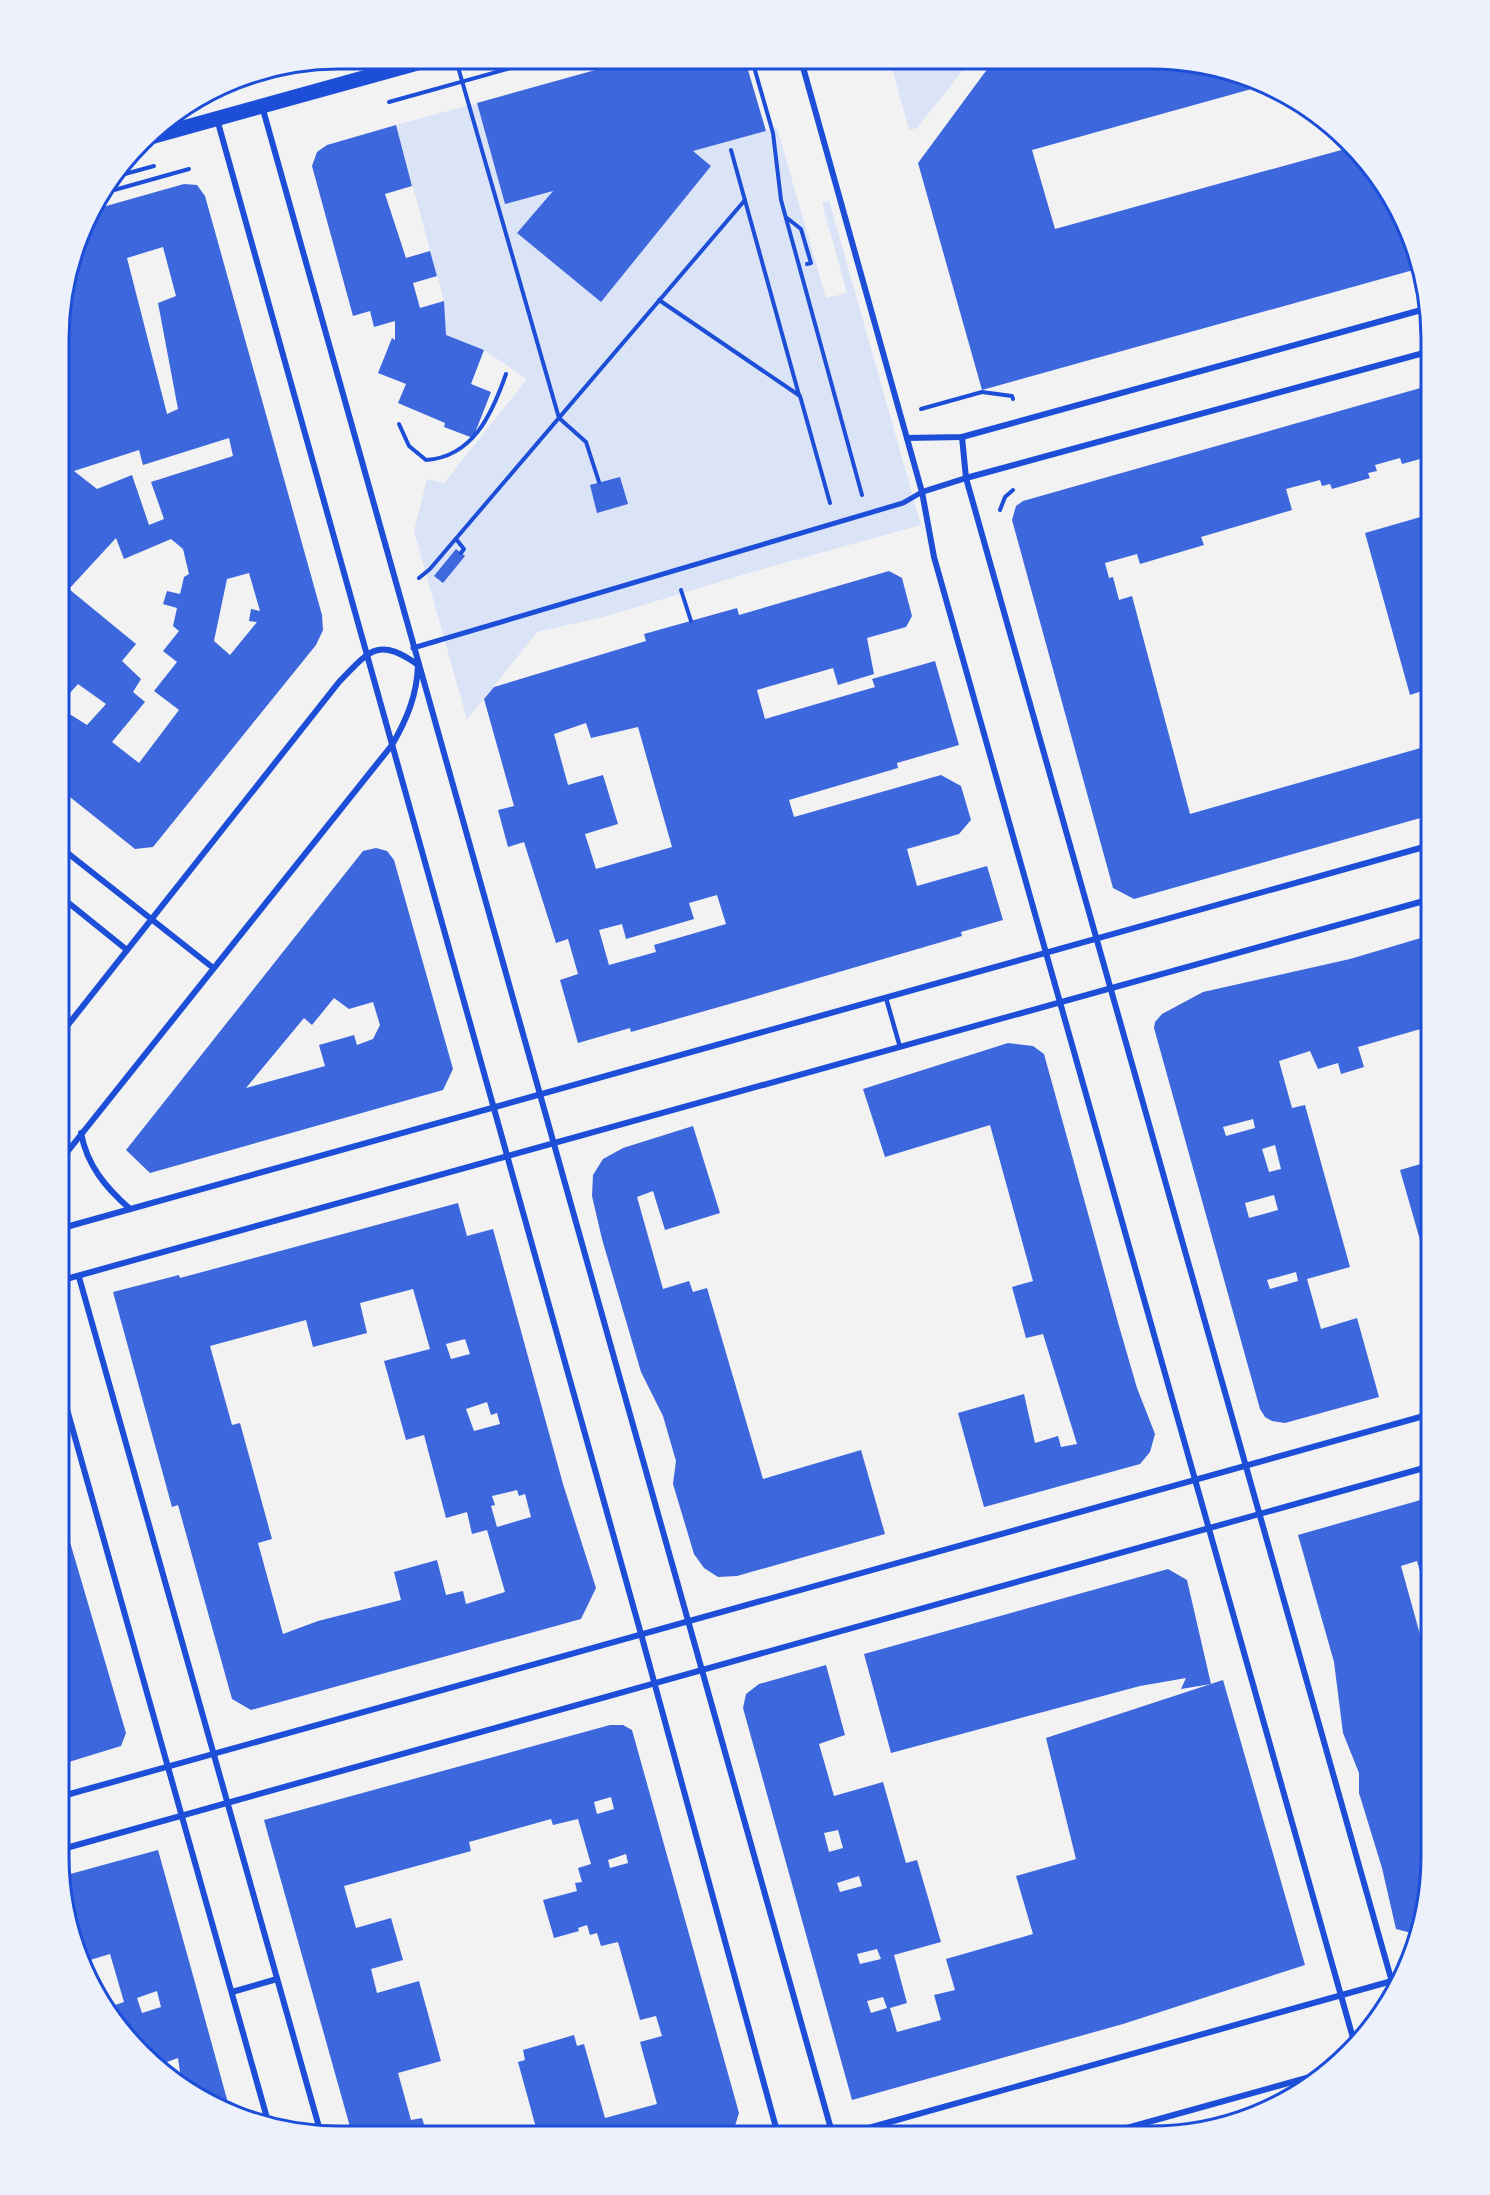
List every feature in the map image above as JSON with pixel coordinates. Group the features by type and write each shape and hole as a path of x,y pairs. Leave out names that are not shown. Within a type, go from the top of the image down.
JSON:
{"main road":[{"path":"165,133 396,69"}],"street":[{"path":"804,69 922,492 934,557 1352,2036"},
{"path":"262,106 552,1145 704,1670 830,2126"},
{"path":"217,118 641,1634 776,2126"},
{"path":"907,438 962,437 1419,311"},
{"path":"413,648 836,524 903,503 922,492 966,478 1421,354"},
{"path":"962,437 966,478 1259,1514 1393,1975"},
{"path":"69,1024 128,950 150,918 339,682 366,654 372,650 386,648 418,665"},
{"path":"69,1149 212,967 392,745 407,720 418,681 418,665"},
{"path":"69,1226 1421,848"},
{"path":"69,854 212,967"},
{"path":"69,1279 1421,902"},
{"path":"69,903 128,950"},
{"path":"81,1132 85,1153 95,1172 130,1209"},
{"path":"79,1277 318,2125"},
{"path":"69,1416 267,2116"},
{"path":"69,1794 1421,1417"},
{"path":"69,1847 1421,1469"},
{"path":"232,1992 278,1979"},
{"path":"876,2126 1341,1995 1388,1984"},
{"path":"1134,2126 1302,2079"}],"lane":[{"path":"885,998 900,1047"}],"path":[{"path":"459,69 560,418 586,442 599,482"},
{"path":"755,69 773,133 781,200 867,514"},
{"path":"731,150 836,524"},
{"path":"114,190 189,170"},
{"path":"418,578 430,569 456,539 745,200"},
{"path":"786,218 801,229 811,263 807,264"},
{"path":"659,300 800,396"},
{"path":"399,424 409,446 426,460 450,456 473,439 492,409 506,374"},
{"path":"456,539 464,549 461,553"},
{"path":"687,608 691,621"}],"shaded area":[{"path":"892,69 964,69 917,128 909,130"},
{"path":"477,103 505,203 553,191 518,234 601,301 711,166 693,151 777,128 826,298 847,293 822,203 829,200 921,525 752,572 604,617 537,632 467,720 414,531 427,479 444,483 527,379 484,350 446,335 444,301 396,125"}],"building":[{"path":"599,69 748,69 766,131 693,151 711,166 601,302 517,233 553,191 505,204 477,103"},
{"path":"987,69 1151,69 1203,74 1252,89 1032,150 1055,229 1343,149 1385,204 1407,252 1412,270 982,390 918,163"},
{"path":"396,125 412,186 385,194 406,258 430,251 437,276 413,283 420,308 444,301 446,335 484,350 471,384 491,392 473,438 444,427 445,423 398,403 406,384 378,373 392,338 395,340 395,321 374,327 370,311 353,316 312,166 317,152 327,145"},
{"path":"184,184 197,185 205,196 322,615 323,630 316,645 153,847 135,849 69,796 69,714 87,725 106,704 78,684 69,694 69,589 69,339 71,304 78,269 83,252 104,207","holes":["163,247 176,296 158,303 178,409 167,414 127,258","229,438 233,456 151,482 164,519 149,525 132,475 97,489 74,471 139,450 143,465","116,538 124,559 171,539 183,549 189,574 184,577 180,594 167,591 163,604 177,608 173,626 179,631 163,651 177,662 154,691 179,710 139,763 112,742 145,702 133,692 141,679 122,661 136,644 69,589","249,573 260,611 251,609 249,621 257,622 230,655 214,641 227,579"]},
{"path":"1421,388 1421,459 1402,464 1400,458 1375,465 1377,471 1368,473 1370,478 1332,489 1330,484 1322,486 1320,480 1286,489 1292,510 1201,537 1204,545 1140,564 1137,554 1105,563 1109,578 1113,577 1119,600 1132,596 1190,814 1421,748 1421,818 1134,899 1113,888 1012,520 1016,506 1023,501"},
{"path":"620,477 628,504 597,513 590,485"},
{"path":"1421,517 1421,691 1410,695 1365,533"},
{"path":"456,549 465,556 443,583 434,576"},
{"path":"889,571 902,578 912,616 906,627 867,638 874,674 838,685 833,668 757,690 765,719 875,687 872,679 935,661 959,745 897,763 898,768 789,800 794,817 941,775 961,786 971,820 959,834 907,849 917,886 987,866 1003,920 961,932 962,936 747,999 631,1032 630,1028 578,1043 560,980 578,974 568,939 556,943 524,842 508,847 498,810 514,806 484,699 494,687 646,641 644,634 737,608 739,615","holes":["586,723 591,738 638,727 672,847 596,869 585,834 618,824 603,775 568,785 554,734","717,895 726,924 654,945 656,952 609,965 599,930 622,924 626,939 694,919 689,903"]},
{"path":"376,848 387,851 394,860 453,1069 443,1090 150,1173 126,1150 363,851","holes":["334,998 349,1009 373,1002 380,1025 373,1039 357,1045 354,1035 319,1045 325,1066 246,1088 304,1018 312,1025"]},
{"path":"1421,938 1421,1029 1358,1047 1364,1067 1341,1074 1338,1063 1318,1069 1310,1051 1279,1061 1292,1108 1305,1105 1350,1267 1307,1279 1321,1329 1357,1318 1379,1397 1285,1423 1272,1421 1265,1417 1260,1409 1154,1028 1155,1022 1162,1014 1203,992 1350,959","holes":["1253,1119 1255,1128 1226,1136 1223,1127","1275,1145 1281,1169 1269,1172 1262,1149","1274,1195 1278,1210 1249,1218 1245,1203","1296,1272 1298,1281 1270,1289 1267,1280"]},
{"path":"1008,1043 1033,1046 1044,1054 1137,1388 1155,1434 1150,1452 1140,1464 984,1507 958,1413 1024,1394 1035,1443 1058,1436 1061,1447 1077,1444 1043,1334 1026,1338 1012,1287 1033,1281 990,1125 885,1157 863,1089"},
{"path":"693,1126 720,1213 665,1230 653,1191 637,1197 663,1289 689,1281 693,1292 707,1288 763,1479 861,1450 885,1534 737,1576 718,1577 704,1568 694,1554 673,1484 676,1461 663,1416 641,1372 602,1239 592,1196 593,1175 603,1159 623,1148"},
{"path":"1421,1164 1421,1244 1400,1170"},
{"path":"458,1203 467,1236 493,1229 563,1484 596,1588 581,1619 251,1710 232,1699 178,1505 172,1507 113,1292 179,1275 180,1278","holes":["413,1289 430,1349 384,1361 406,1440 424,1435 446,1518 467,1512 472,1534 487,1530 505,1592 466,1604 463,1591 446,1595 437,1560 394,1572 401,1600 318,1621 283,1634 258,1543 272,1539 240,1423 232,1425 210,1346 306,1320 313,1347 367,1333 360,1303","465,1339 470,1354 451,1359 446,1344","487,1402 491,1415 497,1413 500,1424 474,1431 466,1409","517,1490 519,1496 525,1494 531,1517 497,1527 491,1506 495,1505 492,1496"]},
{"path":"1421,1500 1421,1575 1417,1561 1401,1566 1421,1638 1421,1856 1419,1891 1410,1933 1396,1929 1382,1868 1359,1793 1359,1773 1343,1733 1334,1662 1298,1535"},
{"path":"69,1539 126,1733 121,1746 69,1762"},
{"path":"1168,1569 1187,1580 1211,1684 1181,1689 1186,1678 1140,1686 891,1753 864,1654"},
{"path":"826,1665 845,1735 819,1744 834,1796 883,1782 906,1863 917,1860 941,1942 894,1955 907,2003 890,2008 897,2032 941,2020 934,1995 955,1990 946,1959 1033,1934 1016,1876 1076,1859 1046,1738 1223,1680 1305,1965 1123,2024 852,2100 743,1708 746,1694 759,1684","holes":["838,1830 843,1848 829,1852 824,1833","859,1876 862,1886 840,1892 837,1883","877,1949 881,1959 860,1964 857,1954","883,1997 887,2008 871,2013 867,2001"]},
{"path":"610,1725 623,1725 632,1730 739,2113 735,2126 536,2126 518,2062 525,2060 523,2050 574,2035 577,2046 584,2044 605,2118 657,2104 640,2042 662,2036 656,2016 640,2020 618,1942 601,1946 597,1933 590,1935 587,1925 578,1928 579,1931 554,1938 543,1900 577,1891 575,1883 582,1882 578,1868 591,1864 578,1819 553,1825 551,1819 469,1842 471,1851 344,1886 356,1928 391,1918 403,1960 371,1969 377,1993 419,1981 441,2061 398,2073 411,2120 422,2118 424,2126 350,2126 264,1820","holes":["611,1797 614,1809 597,1814 594,1802","626,1854 628,1863 610,1868 608,1860"]},
{"path":"158,1850 227,2101 204,2090 180,2074 178,2058 166,2063 136,2034 114,2005 124,2002 110,1954 90,1960 78,1926 70,1874","holes":["157,1991 161,2007 142,2013 137,1998"]}]}
